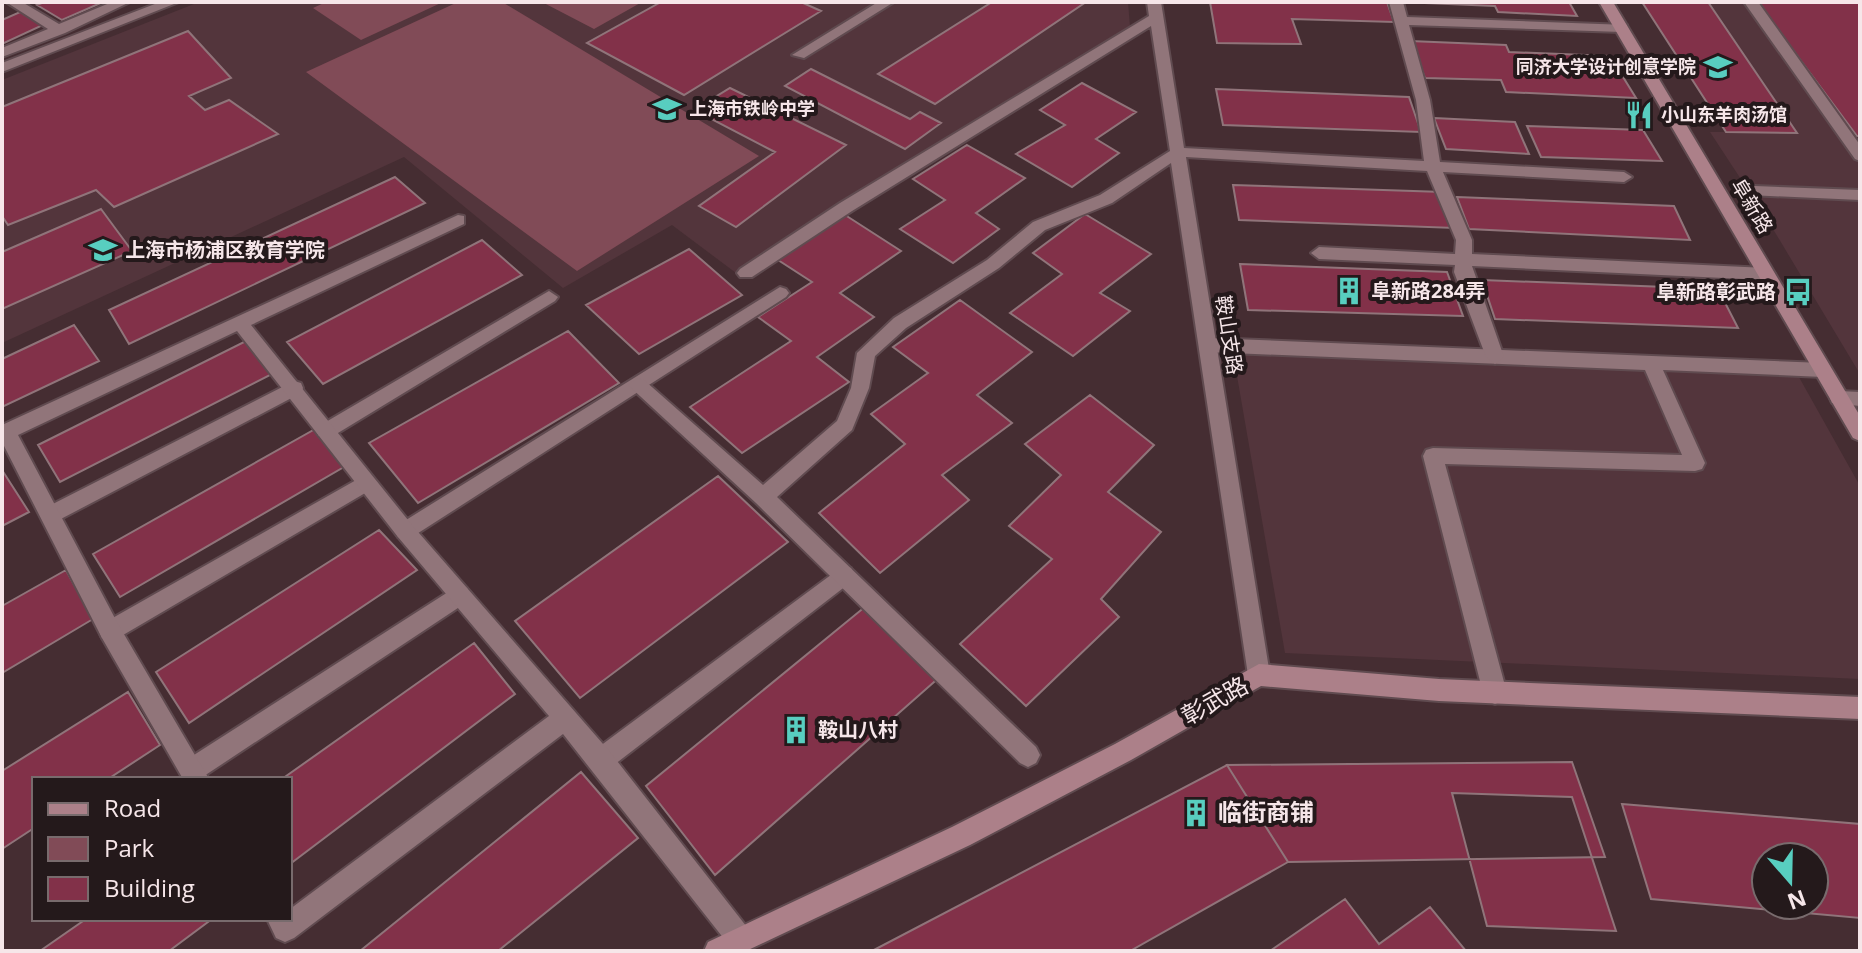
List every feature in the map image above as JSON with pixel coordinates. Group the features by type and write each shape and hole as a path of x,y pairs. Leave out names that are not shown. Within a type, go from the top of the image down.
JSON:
{"street":[{"path":"13,2 60,30"},
{"path":"2,53 123,2"},
{"path":"2,68 172,2"},
{"path":"799,55 887,2"},
{"path":"1396,2 1423,100 1433,166 1464,240 1463,272 1495,357"},
{"name":"阜新路","path":"1606,2 1860,433"},
{"path":"1751,2 1860,156"},
{"path":"746,273 1156,10"},
{"name":"鞍山支路","path":"1156,10 1259,675"},
{"path":"1401,21 1622,28"},
{"path":"763,497 845,425 860,388 866,353 900,323 993,264 1039,226 1106,199 1178,152 1624,177"},
{"path":"1755,191 1860,195"},
{"path":"458,220 4,433 110,631 194,774 459,595"},
{"path":"1319,253 1766,274"},
{"path":"405,531 780,293"},
{"path":"326,431 549,297"},
{"path":"239,322 294,388 365,483 601,760 734,947"},
{"path":"1208,345 1823,370"},
{"path":"1495,693 1433,456 1695,463 1651,363"},
{"path":"637,385 763,497 1028,755"},
{"path":"50,515 294,388"},
{"path":"1839,398 1860,399"},
{"path":"110,631 365,483"},
{"path":"601,760 843,575"},
{"name":"彰武路","path":"734,947 961,836 1123,752 1259,675 1495,693 1860,708"},
{"path":"281,921 285,929 565,718"}],"shaded area":[{"name":"上海市铁岭中学","path":"199,2 1128,2 1130,27 736,273 672,225 563,288 404,157 2,343 2,80"},
{"path":"1708,2 1860,2 1860,374 1767,219 1710,132 1797,132"},
{"path":"1232,347 1795,370 1860,486 1860,679 1285,653"}],"green space":[{"path":"326,2 443,2 361,40 313,8"},
{"path":"458,2 502,2 759,156 577,271 306,72"},
{"path":"542,2 642,2 594,29"}],"building":[{"path":"44,2 103,2 62,20 37,5"},
{"path":"661,2 801,2 821,11 684,95 587,43"},
{"path":"992,2 1086,2 935,104 878,74"},
{"path":"1210,2 1387,2 1394,22 1292,19 1301,44 1217,43"},
{"path":"1401,2 1569,2 1577,16 1498,12 1495,6"},
{"name":"同济大学设计创意学院","path":"1642,2 1708,2 1797,133 1726,132"},
{"path":"1757,2 1860,2 1860,136 1857,136"},
{"path":"20,12 43,25 2,44 2,20"},
{"path":"188,31 231,78 189,96 205,110 229,100 278,134 114,207 96,190 8,225 2,216 2,107"},
{"path":"1410,41 1506,45 1509,52 1610,56 1636,98 1506,92 1501,80 1425,78"},
{"path":"811,69 910,119 920,112 941,123 905,149 785,86"},
{"path":"1082,83 1136,112 1096,139 1119,153 1072,187 1016,154 1065,125 1040,110"},
{"path":"730,88 846,145 736,227 699,206 775,152 694,110"},
{"path":"1216,89 1409,97 1421,132 1223,125"},
{"path":"1434,118 1515,122 1529,154 1446,149"},
{"path":"1527,126 1643,130 1662,161 1541,157"},
{"path":"967,145 1025,178 976,213 999,229 953,263 900,229 945,200 913,179"},
{"path":"395,177 425,203 129,344 109,310"},
{"name":"阜新路284弄","path":"1233,185 1443,192 1455,228 1239,220"},
{"name":"阜新路284弄","path":"1457,197 1674,206 1690,240 1469,229"},
{"path":"101,209 132,251 2,309 2,252"},
{"path":"842,213 901,251 840,293 874,317 817,357 849,382 742,453 690,407 791,341 758,317 812,282 775,258"},
{"path":"1085,214 1151,254 1100,293 1130,311 1073,356 1010,313 1062,274 1033,253"},
{"path":"482,240 522,275 323,384 287,342"},
{"path":"689,249 742,295 639,354 586,305"},
{"name":"阜新路284弄","path":"1240,264 1447,272 1463,316 1248,310"},
{"name":"阜新路284弄","path":"1482,280 1718,289 1738,328 1495,319"},
{"path":"960,300 1032,352 977,395 1012,423 942,475 969,500 880,573 819,513 905,444 871,414 928,373 893,347"},
{"path":"74,325 99,361 2,407 2,359"},
{"path":"568,331 619,383 418,503 369,443"},
{"path":"248,340 276,372 60,482 38,445"},
{"path":"1090,395 1154,445 1108,492 1161,532 1101,599 1119,617 1026,706 960,644 1052,559 1009,526 1061,475 1025,444"},
{"path":"317,428 349,464 120,597 93,554"},
{"path":"2,470 29,512 2,526"},
{"path":"718,476 788,542 580,698 515,621"},
{"path":"379,530 417,570 189,723 156,672"},
{"path":"66,570 93,619 2,673 2,606"},
{"name":"鞍山八村","path":"866,606 942,675 715,875 646,786"},
{"path":"474,643 515,694 292,862 292,777 285,777"},
{"path":"128,692 160,745 111,777 32,777 32,829 2,849 2,771"},
{"name":"临街商铺","path":"1572,762 1605,857 1288,862 1227,765"},
{"name":"临街商铺","path":"1227,765 1288,862 1130,951 872,951"},
{"path":"581,772 638,838 498,951 360,951"},
{"path":"1452,793 1572,797 1616,931 1487,926"},
{"path":"1622,804 1860,824 1860,918 1830,915 1830,841 1750,841 1750,908 1651,899"},
{"path":"1345,899 1379,944 1430,907 1466,951 1270,951"},
{"path":"83,921 209,921 169,951 40,951"}],"place":[{"name":"同济大学设计创意学院","path":"1718,67"},
{"name":"上海市铁岭中学","path":"667,109"},
{"name":"小山东羊肉汤馆","path":"1639,115"},
{"name":"上海市杨浦区教育学院","path":"103,250"},
{"name":"阜新路284弄","path":"1349,291"},
{"name":"阜新路彰武路","path":"1798,292"},
{"name":"鞍山八村","path":"796,730"},
{"name":"临街商铺","path":"1196,813"}]}
